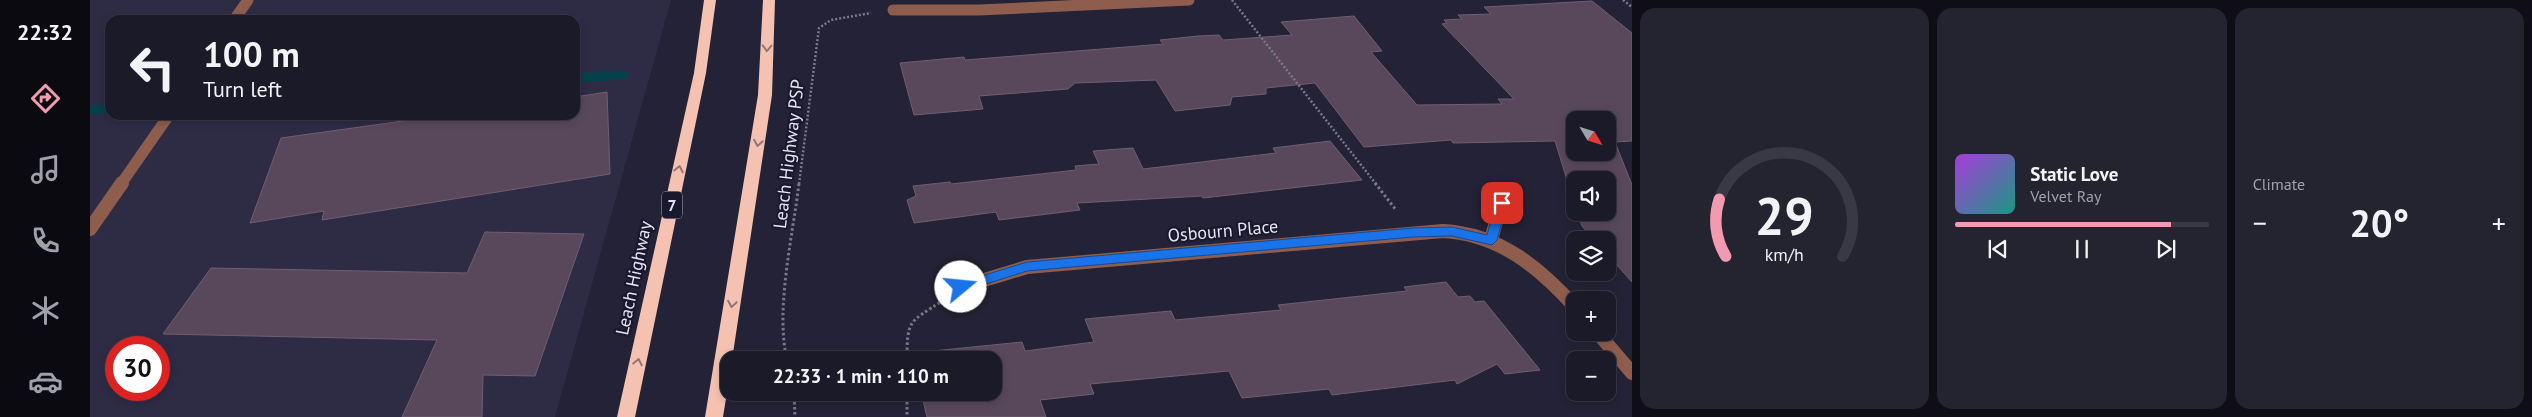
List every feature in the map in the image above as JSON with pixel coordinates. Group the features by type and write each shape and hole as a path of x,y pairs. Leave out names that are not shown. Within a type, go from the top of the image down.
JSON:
{"highway":[{"name":"Leach Highway","path":"626,417 700,73 710,0"},
{"path":"714,417 765,95 769,0"}],"street":[{"path":"238,15 248,0"},
{"path":"893,10 979,10 1189,0"},
{"path":"90,229 166,120"},
{"path":"1492,240 1502,203"},
{"name":"Osbourn Place","path":"961,287 1027,267 1413,233 1452,232 1492,240 1524,257 1550,278 1566,297"},
{"path":"1605,341 1632,372"}],"path":[{"path":"1232,0 1413,233"},
{"path":"1623,0 1632,6"},
{"name":"Leach Highway PSP","path":"785,351 784,303 820,28 831,20 850,15 893,10"},
{"path":"907,351 907,332 914,321 961,287"},
{"path":"794,401 795,417"},
{"path":"907,401 907,417"}],"shaded area":[{"path":"90,0 671,0 555,417 90,417"}],"building":[{"path":"1592,1 1632,33 1632,141 1616,142 1616,111 1566,111 1566,161 1616,161 1616,145 1632,185 1632,282 1616,264 1616,231 1586,231 1580,221 1616,221 1616,171 1566,171 1566,177 1555,141 1453,143 1451,140 1364,147 1315,83 1266,88 1266,94 1232,97 1230,105 1175,111 1156,80 1075,83 1068,89 979,96 983,109 914,115 900,63 964,57 965,60 1163,44 1160,40 1198,36 1219,35 1223,40 1292,35 1281,22 1354,16 1382,51 1371,52 1417,105 1502,104 1498,99 1514,99 1442,24 1447,23 1444,20 1462,19 1458,15 1491,14 1484,7"},
{"path":"607,92 610,174 322,220 324,211 250,223 281,138 410,120 580,120 580,96"},
{"path":"1330,141 1362,180 1203,198 1202,196 1077,203 1080,210 999,220 996,212 914,223 907,200 916,196 913,186 950,182 951,184 1076,170 1075,166 1099,164 1093,151 1133,148 1143,169 1276,153 1273,148"},
{"path":"485,232 584,234 535,376 483,375 482,417 402,417 437,340 163,334 211,268 467,273"},
{"path":"1446,282 1458,297 1470,296 1475,302 1484,301 1540,370 1505,374 1497,364 1457,384 1455,380 1332,395 1329,389 1242,398 1229,371 1090,384 1094,394 1040,400 1046,417 927,417 923,401 1002,401 1002,351 933,351 1022,342 1025,351 1094,342 1085,319 1171,311 1175,320 1281,310 1278,305 1407,291 1404,287"}],"waterway":[{"path":"580,78 624,75"},
{"path":"90,110 105,108"}],"route":[{"path":"961,287 1027,267 1413,233 1452,232 1492,240 1502,203"}]}
